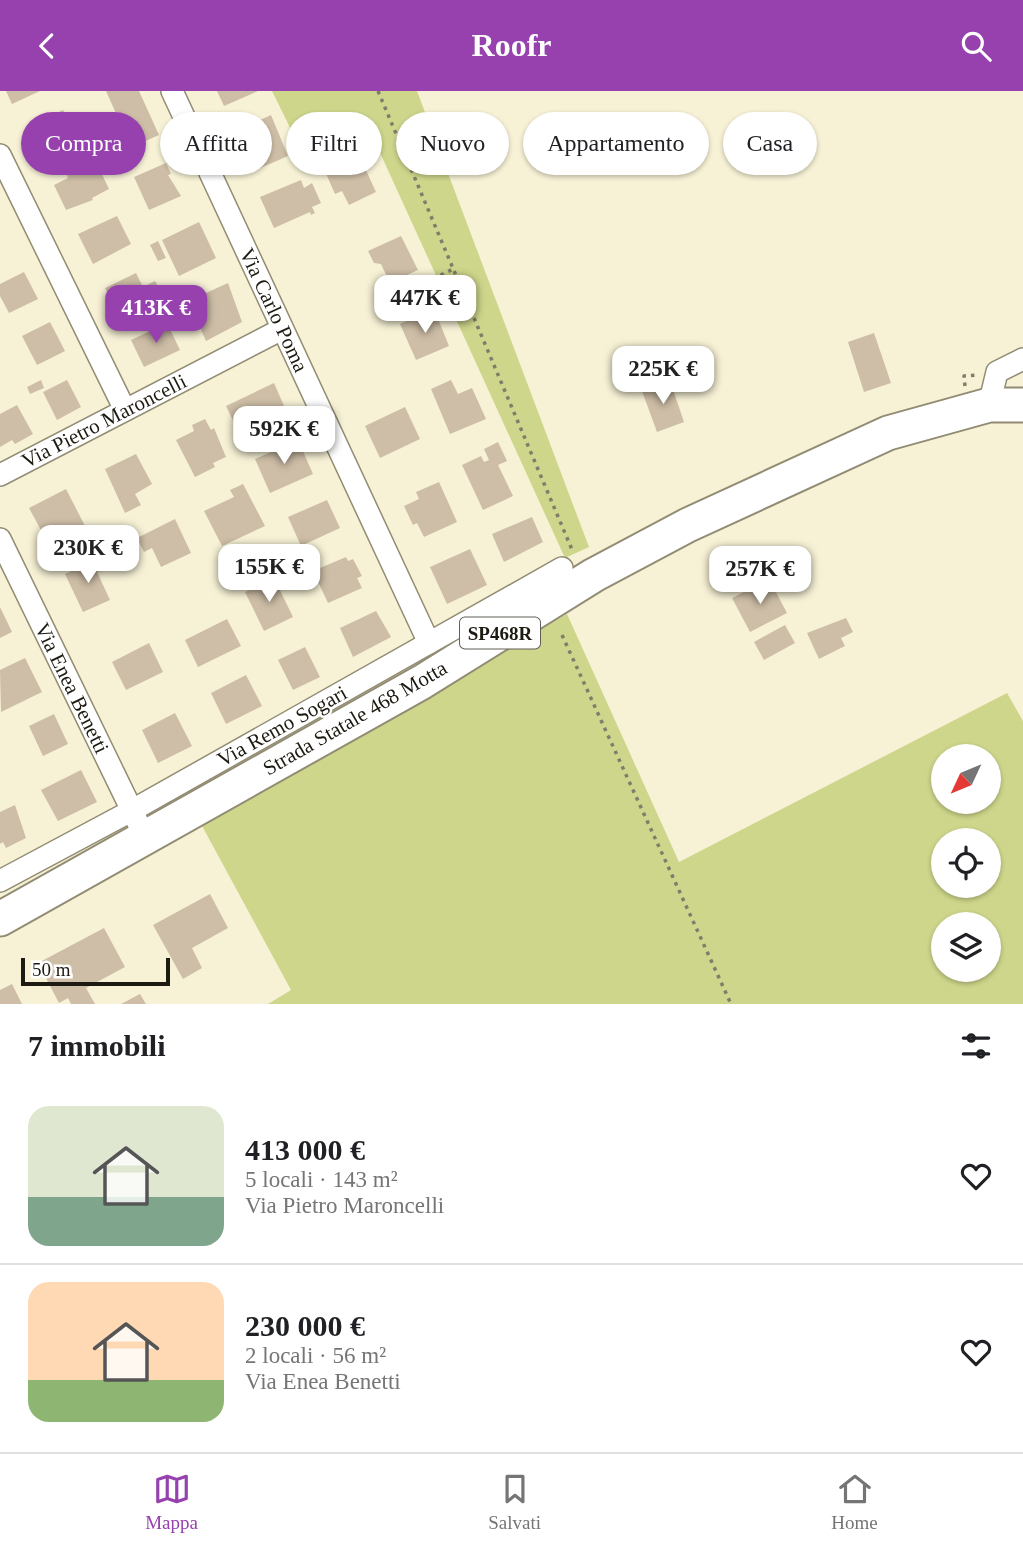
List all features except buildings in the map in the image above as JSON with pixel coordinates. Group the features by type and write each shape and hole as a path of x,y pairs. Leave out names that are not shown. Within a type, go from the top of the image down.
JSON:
{"main road":[{"name":"Strada Statale 468 Motta","path":"0,919 139,824 422,682 594,575 688,525 888,432 989,405 1023,405"}],"street":[{"name":"Via Carlo Poma","path":"172,91 429,643"},
{"path":"0,155 125,410"},
{"name":"Via Pietro Maroncelli","path":"0,475 282,329"},
{"path":"989,405 997,372 1023,359"},
{"name":"Via Enea Benetti","path":"0,539 139,824"},
{"name":"Via Remo Sogari","path":"0,881 139,824 429,643 569,564"}],"path":[{"path":"379,91 454,269 569,564"},
{"path":"433,279 454,269"},
{"path":"562,635 731,1004"}],"green space":[{"path":"272,91 417,91 425,112 396,112 396,175 449,175 589,547 565,558 382,157 382,112 286,112 286,119"},
{"path":"567,614 679,862 1007,693 1023,721 1023,1004 268,1004 291,990 201,824"}]}
